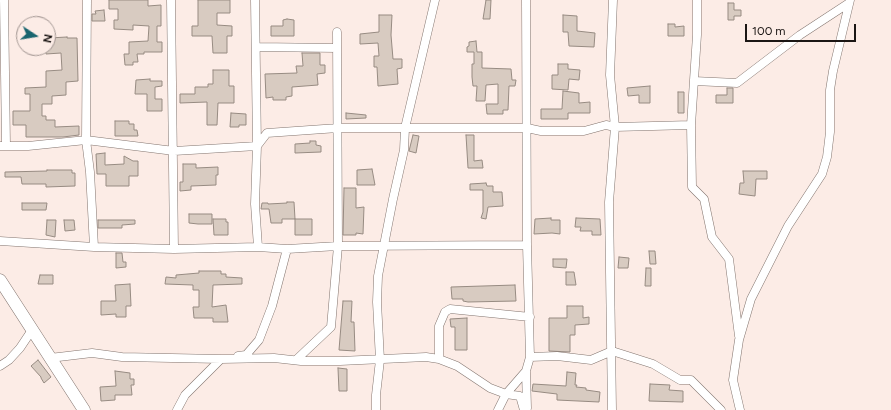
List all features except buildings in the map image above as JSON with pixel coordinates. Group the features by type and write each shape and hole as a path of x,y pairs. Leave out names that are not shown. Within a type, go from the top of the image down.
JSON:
{"main road":[{"path":"0,280 84,410"}],"street":[{"path":"4,0 2,62 3,146 28,146 86,140 174,151 257,146 268,134 338,128 527,128 541,131 584,131 606,125 615,127 691,125"},
{"path":"87,0 86,140 90,172 94,247"},
{"path":"171,0 174,248"},
{"path":"255,0 257,146 255,204 258,247"},
{"path":"376,410 380,360 377,302 378,276 404,150 406,128 435,0"},
{"path":"526,0 527,245 530,317 530,357 526,371 527,410"},
{"path":"612,410 609,202 615,127 610,75 613,0"},
{"path":"697,0 697,35 691,125 692,187 704,199 712,237 729,259 740,340"},
{"path":"694,81 737,83 800,35 850,1"},
{"path":"740,410 733,380 740,340 751,299 788,226 822,174 827,157 830,132 830,90 833,71 850,1"},
{"path":"296,360 331,327 338,246 337,32"},
{"path":"256,47 337,48"},
{"path":"0,241 94,247 258,247 287,249 338,246 527,245"},
{"path":"177,410 185,396 220,359 246,354 259,340 272,306 287,249"},
{"path":"439,359 439,326 445,312 450,309 530,317"},
{"path":"0,366 9,360 20,348 32,330"},
{"path":"530,357 558,356 591,360 612,351 653,364 680,380 691,380 721,410"},
{"path":"50,358 92,353 122,357 220,359 274,358 340,362 426,357 439,359 457,366 490,388 506,394 520,396 524,410"},
{"path":"498,410 506,394 526,371"}]}
